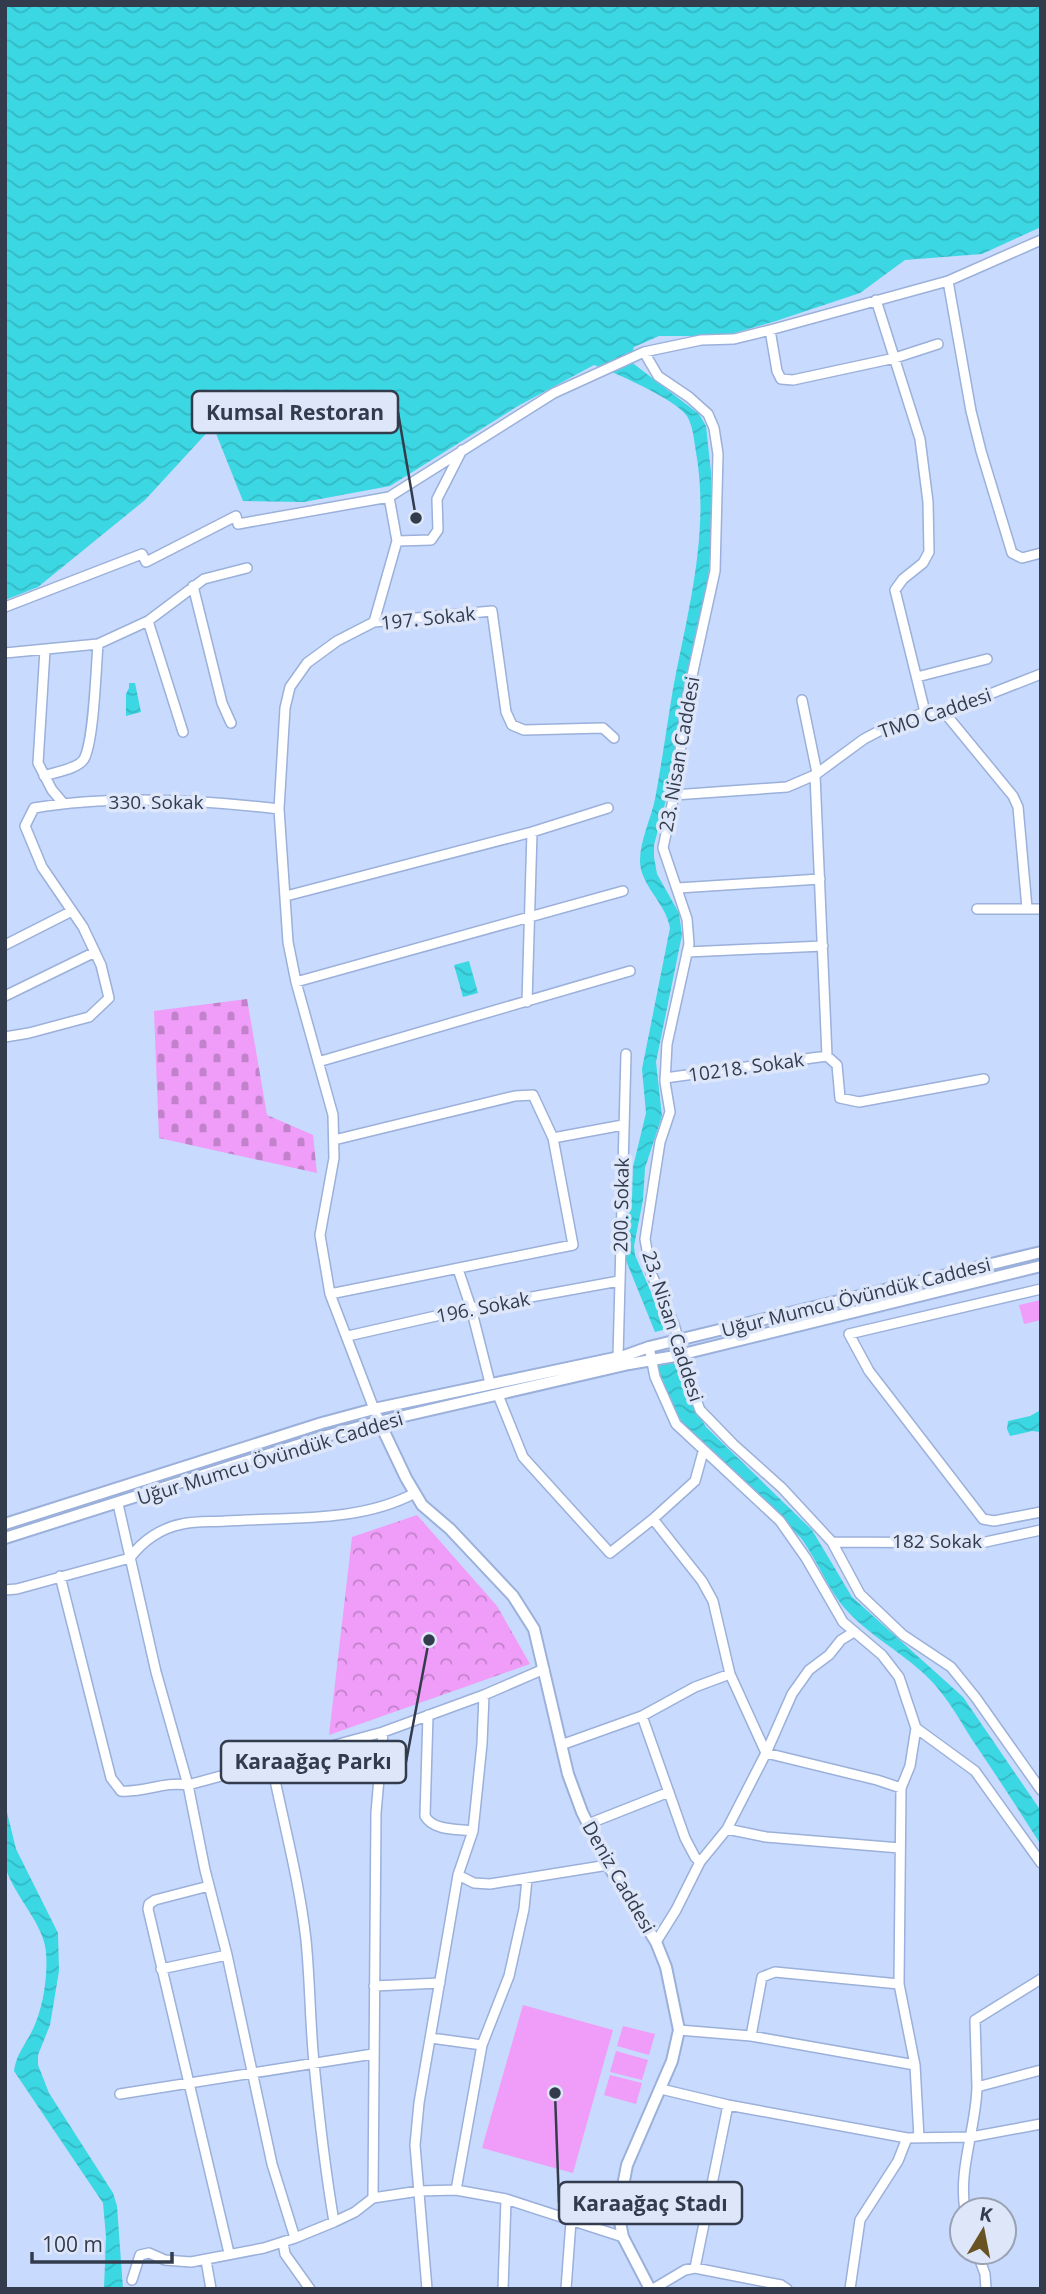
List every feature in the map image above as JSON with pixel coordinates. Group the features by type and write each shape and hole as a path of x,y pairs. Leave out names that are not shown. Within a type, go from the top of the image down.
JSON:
{"street":[{"path":"5,607 142,554 146,562 236,516 239,524 389,497 554,393 644,352 701,340 734,339 948,281 1041,240"},
{"path":"948,281 981,451 1012,554 1022,558 1041,553"},
{"path":"876,300 920,439 928,502 929,552 923,564 903,579 895,590 925,712"},
{"path":"770,330 777,371 781,379 793,380 895,358 938,344"},
{"name":"23. Nisan Caddesi","path":"644,352 658,376 708,414 714,428 718,454 715,571 688,694 674,795 663,848 687,919 687,952 667,1044 665,1078 670,1112 660,1142 645,1239 652,1272 674,1324 678,1356 700,1410 782,1488 832,1542 860,1594 903,1635 951,1667 1041,1790"},
{"path":"397,541 431,540 438,530 437,499 462,450"},
{"path":"374,622 397,541 389,497"},
{"path":"5,653 98,644 148,621 204,579 247,568"},
{"path":"193,586 222,703 231,723"},
{"name":"197. Sokak","path":"279,809 285,708 290,687 307,663 337,641 374,622 492,611 506,712 512,724 524,730 603,727 614,738"},
{"path":"148,621 183,732"},
{"path":"44,776 79,764 85,758 91,727 98,644"},
{"path":"45,650 38,764 63,803"},
{"path":"917,677 987,659"},
{"name":"TMO Caddesi","path":"674,795 788,787 816,774 864,739 925,712 944,712 1041,674"},
{"path":"802,701 816,774 827,1056 836,1065 840,1098 859,1102 984,1079"},
{"path":"944,712 1013,796 1018,807 1027,908"},
{"name":"330. Sokak","path":"72,911 43,867 25,826 34,808 63,803 184,801 279,809"},
{"path":"286,896 532,832 608,808"},
{"path":"279,809 288,942 296,982 333,1115 334,1158 320,1235 330,1294 374,1409"},
{"path":"527,1002 532,832"},
{"path":"678,888 820,880"},
{"path":"296,982 623,891"},
{"path":"977,909 1041,909"},
{"path":"5,945 72,911 102,965 108,998 89,1017 5,1037"},
{"path":"687,952 823,946"},
{"path":"5,996 95,952"},
{"path":"318,1062 630,971"},
{"name":"200. Sokak","path":"618,1357 622,1125 626,1054"},
{"name":"10218. Sokak","path":"665,1078 827,1056"},
{"path":"330,1294 573,1245 553,1138 533,1095 515,1096 334,1140"},
{"path":"553,1138 622,1125"},
{"name":"Uğur Mumcu Övündük Caddesi","path":"5,1524 309,1427 374,1409 618,1357 1041,1252"},
{"name":"Uğur Mumcu Övündük Caddesi","path":"5,1538 378,1422 629,1364 678,1356 1041,1266"},
{"path":"458,1269 490,1383"},
{"name":"196. Sokak","path":"348,1336 471,1308 619,1281"},
{"path":"1041,1289 849,1334 869,1371 984,1519 994,1521 1041,1512"},
{"path":"653,1347 664,1402 676,1424 780,1521 806,1558 843,1622 882,1655 900,1677 916,1728 910,1766 901,1788 899,1984 915,2065 919,2138"},
{"path":"498,1395 523,1457 610,1553 695,1481 703,1452"},
{"name":"Deniz Caddesi","path":"374,1409 378,1422 422,1505 450,1529 513,1596 534,1629 568,1774 608,1865 656,1942 666,1967 679,2030 672,2061 627,2165 618,2212 623,2237 651,2289"},
{"path":"5,1590 130,1558 139,1545 181,1524 356,1512 396,1503 415,1493"},
{"path":"118,1504 156,1672 188,1785 272,2164 295,2238"},
{"path":"653,1519 702,1581 713,1601 730,1674 766,1753"},
{"name":"182 Sokak","path":"832,1542 981,1543 1041,1530"},
{"path":"60,1576 113,1782 121,1791 130,1792 161,1784 188,1785 383,1732 484,1695 544,1669"},
{"path":"656,1942 676,1910 700,1862 727,1829 766,1753 792,1693 809,1670 829,1655 841,1640 854,1632"},
{"path":"561,1745 642,1716 695,1686 730,1674"},
{"path":"427,2289 415,2145 419,2103 458,1875 473,1831 484,1695"},
{"path":"428,1715 425,1816 427,1821 440,1827 473,1831"},
{"path":"642,1716 685,1838 700,1862"},
{"path":"916,1728 975,1771 1041,1863"},
{"path":"373,2199 376,1813 383,1732"},
{"path":"766,1753 901,1788"},
{"path":"271,1762 295,1868 302,1917 324,2163 334,2222"},
{"path":"588,1824 669,1792"},
{"path":"727,1829 766,1837 901,1848"},
{"path":"458,1875 474,1883 490,1884 608,1865"},
{"path":"456,2190 482,2045 509,1976 524,1909 527,1879"},
{"path":"209,1886 155,1900 148,1909 229,2253"},
{"path":"161,1969 227,1955"},
{"path":"751,2036 762,1977 775,1972 899,1984"},
{"path":"964,2196 963,2175 976,2111 975,2020 1041,1979"},
{"path":"374,1986 440,1983"},
{"path":"679,2030 751,2036 915,2065"},
{"path":"431,2038 482,2045"},
{"path":"120,2094 373,2054"},
{"path":"977,2087 1041,2070"},
{"path":"660,2089 728,2105 907,2138 971,2137 1041,2124"},
{"path":"695,2267 728,2105"},
{"path":"850,2289 860,2220 898,2161 907,2138"},
{"path":"132,2280 140,2255 149,2253 165,2260 178,2261 206,2260 229,2253 264,2248 334,2222 373,2199 419,2191 456,2190 506,2199 623,2237"},
{"path":"503,2289 506,2199"},
{"path":"566,2289 571,2221"},
{"path":"283,2242 285,2254 310,2289"},
{"path":"206,2260 211,2289"},
{"path":"982,2266 986,2289"},
{"path":"651,2289 695,2267 788,2288"}],"green space":[{"path":"247,999 267,1115 313,1135 317,1173 159,1138 154,1011"},
{"path":"1041,1300 1041,1320 1024,1324 1019,1305"},
{"path":"417,1515 497,1606 530,1664 329,1735 352,1537"},
{"path":"523,2005 613,2030 573,2173 482,2148"},
{"path":"623,2026 655,2034 649,2055 617,2046"},
{"path":"616,2051 648,2060 642,2080 610,2072"},
{"path":"610,2075 642,2083 636,2104 604,2095"}],"water":[{"path":"5,5 1041,5 1041,227 982,254 905,260 860,293 724,336 659,336 634,347 630,361 699,414 706,426 711,472 712,530 708,580 692,649 667,796 654,845 657,874 679,913 682,935 656,1062 662,1116 645,1168 643,1200 634,1246 635,1255 667,1329 655,1332 625,1258 624,1238 632,1199 633,1167 646,1113 642,1069 670,928 664,910 644,878 640,861 655,799 699,541 700,482 694,438 687,416 658,394 594,365 518,406 390,486 304,502 243,501 213,426 145,500 38,587 5,600"},
{"path":"129,683 135,683 141,712 126,716 126,694"},
{"path":"469,961 478,993 463,997 454,965"},
{"path":"676,1362 684,1390 706,1427 812,1530 852,1597 963,1697 1041,1811 1041,1845 935,1685 916,1666 853,1617 837,1599 801,1538 682,1422 673,1409 657,1365"},
{"path":"1039,1411 1041,1432 1032,1431 1010,1436 1008,1421"},
{"path":"5,1804 16,1849 58,1933 59,1971 50,2025 38,2055 38,2065 49,2093 113,2193 117,2206 123,2289 104,2289 106,2237 103,2203 14,2071 39,2013 44,1993 46,1952 40,1931 6,1869 3,1846"}],"place":[{"name":"Kumsal Restoran","path":"416,518"},
{"name":"Karaağaç Parkı","path":"429,1640"},
{"name":"Karaağaç Stadı","path":"555,2093"}]}
